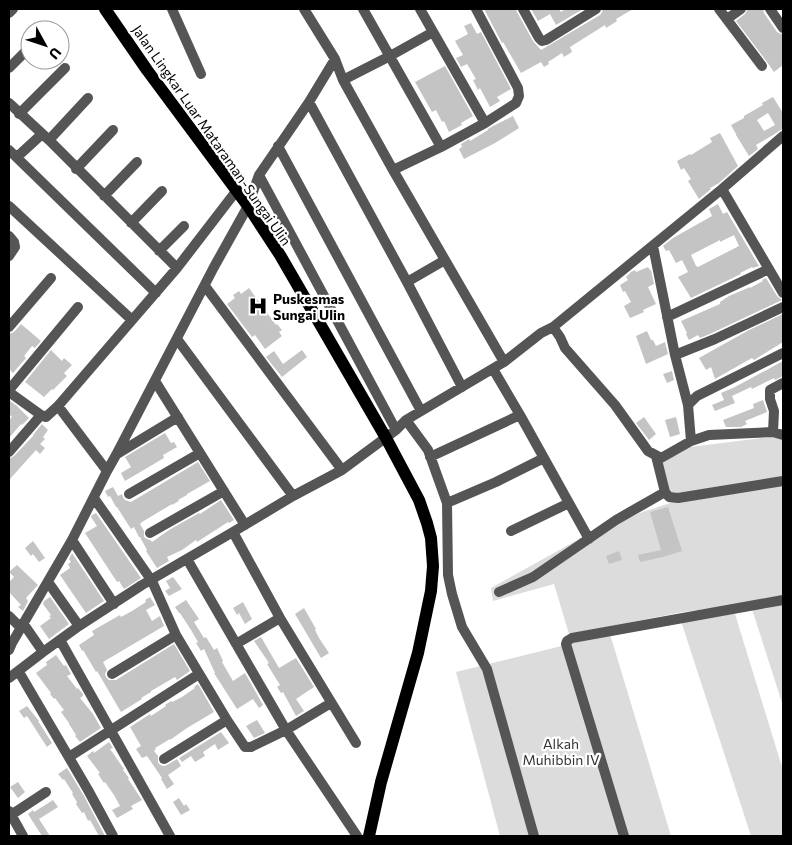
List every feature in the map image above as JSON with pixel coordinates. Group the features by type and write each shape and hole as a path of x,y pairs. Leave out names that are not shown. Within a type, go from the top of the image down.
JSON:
{"main road":[{"name":"Jalan Lingkar Luar Mataraman-Sungai Ulin","path":"105,9 147,70 248,206 280,255 391,434 427,523 431,538 433,566 431,590 418,653 381,782 369,836"}],"street":[{"path":"9,13 13,9"},
{"path":"172,9 201,74"},
{"path":"304,9 335,59 343,80 393,170 504,362"},
{"path":"363,9 441,146"},
{"path":"420,9 484,122"},
{"path":"393,170 441,146 516,103 519,96 518,88 476,9"},
{"path":"523,9 542,41 596,9"},
{"path":"719,9 762,66"},
{"path":"727,20 741,9"},
{"path":"770,9 783,28"},
{"path":"343,80 433,32"},
{"path":"9,68 20,57"},
{"path":"9,650 72,540 248,206 259,175 309,102 335,59"},
{"path":"19,114 63,70"},
{"path":"17,157 45,137 88,98"},
{"path":"309,102 462,387"},
{"path":"9,103 176,268"},
{"path":"76,169 113,130"},
{"path":"9,678 79,626 293,496 342,470 391,434 406,420 504,362 541,333 553,327 653,246 783,136"},
{"path":"278,146 421,411"},
{"path":"9,150 156,293"},
{"path":"104,196 137,162"},
{"path":"259,175 391,434"},
{"path":"722,188 783,293"},
{"path":"78,307 9,391 41,416 46,417 58,406 156,293 236,190"},
{"path":"132,223 162,191"},
{"path":"9,206 132,320"},
{"path":"159,251 184,226"},
{"path":"9,236 14,242 15,247 9,256"},
{"path":"653,246 675,355 688,405 691,441"},
{"path":"407,282 445,260"},
{"path":"667,317 769,269"},
{"path":"9,327 51,278"},
{"path":"205,286 342,470"},
{"path":"675,355 715,339 783,307"},
{"path":"553,327 565,348 615,405 648,451 661,458 691,441 709,435 780,433 770,399 770,390 783,383"},
{"path":"177,339 293,496"},
{"path":"688,405 706,390 783,353"},
{"path":"493,369 589,539"},
{"path":"155,381 245,525"},
{"path":"58,406 107,471"},
{"path":"430,457 520,415"},
{"path":"9,452 41,416"},
{"path":"116,455 178,417"},
{"path":"406,420 428,450 447,503 448,576 454,600 462,627 487,669 534,836"},
{"path":"129,494 200,453"},
{"path":"656,456 665,492 669,497 678,498 783,481"},
{"path":"447,503 496,482 544,458"},
{"path":"150,533 224,491"},
{"path":"499,592 533,577 616,520 665,492"},
{"path":"94,498 152,580 176,635 245,747 251,748 331,703"},
{"path":"511,531 569,503"},
{"path":"233,532 280,618 356,743"},
{"path":"72,540 114,604"},
{"path":"188,559 286,730 357,836"},
{"path":"48,582 79,626"},
{"path":"624,836 566,644 567,641 572,638 783,600"},
{"path":"9,616 22,626 43,652"},
{"path":"236,644 280,618"},
{"path":"112,674 176,635"},
{"path":"60,640 170,836"},
{"path":"19,672 113,836"},
{"path":"69,757 199,674"},
{"path":"164,759 227,720"},
{"path":"23,836 10,813 46,792"}],"green space":[{"path":"777,436 783,442 783,598 683,612 569,634 554,584 493,601 491,588 579,539 640,513 670,503 659,460 674,449"},
{"path":"783,604 783,706 752,609"},
{"path":"735,614 783,770 783,836 751,836 681,621"},
{"name":"Alkah Muhibbin IV","path":"610,634 671,836 500,836 456,672"}],"building":[{"path":"484,9 516,9 533,41 541,50 600,15 603,9 633,9 616,19 617,21 606,28 605,25 570,47 572,52 564,57 562,53 544,67 541,62 521,73"},
{"path":"531,9 559,9 561,12 565,9 583,9 556,25 550,14 538,21"},
{"path":"748,9 763,9 777,32 783,35 783,65 774,72 736,21"},
{"path":"471,23 477,34 481,32 511,89 497,97 500,101 490,107 480,88 478,90 473,80 476,79 467,64 461,67 456,58 463,55 455,41 468,34 464,26"},
{"path":"445,66 473,116 449,132 436,110 432,112 415,82"},
{"path":"773,97 783,113 783,129 756,145 758,149 749,156 731,125 763,105 762,103","holes":["768,113 775,125 764,131 757,120"]},
{"path":"513,116 519,128 464,159 459,149 462,147 461,144 469,139 470,141"},
{"path":"720,133 738,166 699,199 688,181 691,179 684,168 681,170 677,161 712,142 710,138"},
{"path":"718,204 723,214 727,212 759,266 752,267 691,298 678,277 688,272 682,260 676,263 669,250 666,251 663,246 673,238 712,216 709,209","holes":["734,235 739,246 698,267 691,255"]},
{"path":"648,267 651,270 654,284 648,287 656,304 630,318 624,306 631,302 620,285 628,280 626,277 631,272"},
{"path":"766,278 777,296 782,300 712,333 700,338 698,335 689,340 681,321 720,304 729,296 750,288"},
{"path":"249,288 259,302 261,301 267,309 265,310 276,325 282,330 279,332 282,336 265,349 255,335 252,337 227,304 235,298 233,295 239,291 241,294"},
{"path":"783,314 783,342 754,360 752,358 715,379 711,367 706,370 699,358 749,330"},
{"path":"21,324 41,341 35,348 32,346 24,356 26,358 13,373 9,369 9,334 14,332"},
{"path":"647,331 656,346 665,342 668,354 646,364 636,336"},
{"path":"51,350 62,361 64,358 72,365 64,373 67,376 44,397 25,382"},
{"path":"302,350 307,357 282,377 266,357 274,351 283,364"},
{"path":"783,361 783,376 732,396 735,403 715,411 712,405 724,400 721,393"},
{"path":"672,371 674,380 667,383 663,374"},
{"path":"9,400 29,418 9,438 9,420 12,417 9,414"},
{"path":"763,400 767,412 745,421 747,424 741,427 726,427 723,420 754,408 753,404"},
{"path":"644,417 656,434 649,440 636,423"},
{"path":"676,417 680,434 670,437 665,420"},
{"path":"42,424 48,430 43,437 45,439 40,444 45,448 40,454 36,450 9,480 9,459 34,435"},
{"path":"165,433 171,443 174,442 177,447 163,455 164,458 125,481 121,473 131,467 125,457"},
{"path":"198,462 210,481 142,522 140,524 144,531 144,537 152,542 221,500 234,520 167,557 169,561 157,568 134,527 131,529 105,491 113,487 118,496 122,494 125,500 131,502"},
{"path":"668,507 682,551 640,562 638,555 661,550 650,512"},
{"path":"96,513 141,578 124,589 119,581 117,582 85,533 97,526 91,517"},
{"path":"33,541 45,558 39,562 25,548"},
{"path":"619,551 622,560 609,564 606,556"},
{"path":"72,553 104,601 86,613 60,575 70,568 68,564 71,562 69,559"},
{"path":"17,565 38,585 26,598 28,601 23,611 18,607 21,605 9,592 9,582 14,577 9,572"},
{"path":"173,577 182,589 169,596 165,591 170,588 166,581"},
{"path":"50,597 69,624 49,639 40,626 51,618 43,604"},
{"path":"150,597 155,605 146,610 152,621 160,616 164,626 103,662 107,670 106,677 109,680 116,680 174,644 190,671 177,680 175,677 151,691 121,712 79,645 94,635 92,631 120,615 121,617 132,611"},
{"path":"186,600 199,619 194,622 214,650 217,648 222,662 233,681 245,673 263,705 259,708 253,699 237,709 214,673 204,649 201,651 191,630 175,607"},
{"path":"243,602 252,619 245,624 239,613 237,615 233,608"},
{"path":"304,608 329,653 321,658 295,614"},
{"path":"261,637 279,668 296,658 314,687 296,699 304,711 296,716 283,692 281,693 277,687 280,685 267,664 269,663 254,641"},
{"path":"56,655 64,666 66,665 71,674 67,676 83,694 80,698 101,728 80,742 61,712 64,710 50,694 36,673"},
{"path":"198,684 214,712 155,748 154,751 158,756 160,765 167,765 177,759 181,766 168,775 174,784 167,789 147,756 142,758 136,749 141,746 130,727 150,714 151,716 171,701 182,697"},
{"path":"27,706 39,721 52,743 47,747 27,716 24,718 19,711"},
{"path":"257,720 265,733 254,738 246,726"},
{"path":"221,732 229,743 218,750 215,744 203,752 205,756 195,762 191,756 182,762 179,758"},
{"path":"109,742 113,748 110,749 142,800 131,806 133,809 117,818 112,810 120,806 87,756"},
{"path":"67,768 105,836 99,836 90,820 88,821 84,812 82,813 76,804 73,793 64,779 58,774"},
{"path":"18,782 25,792 18,798 10,787"},
{"path":"179,798 184,806 186,804 190,810 181,815 173,802"},
{"path":"53,800 58,807 39,819 50,836 42,836 28,814"}],"place":[{"name":"Puskesmas Sungai Ulin","path":"258,306"}]}
